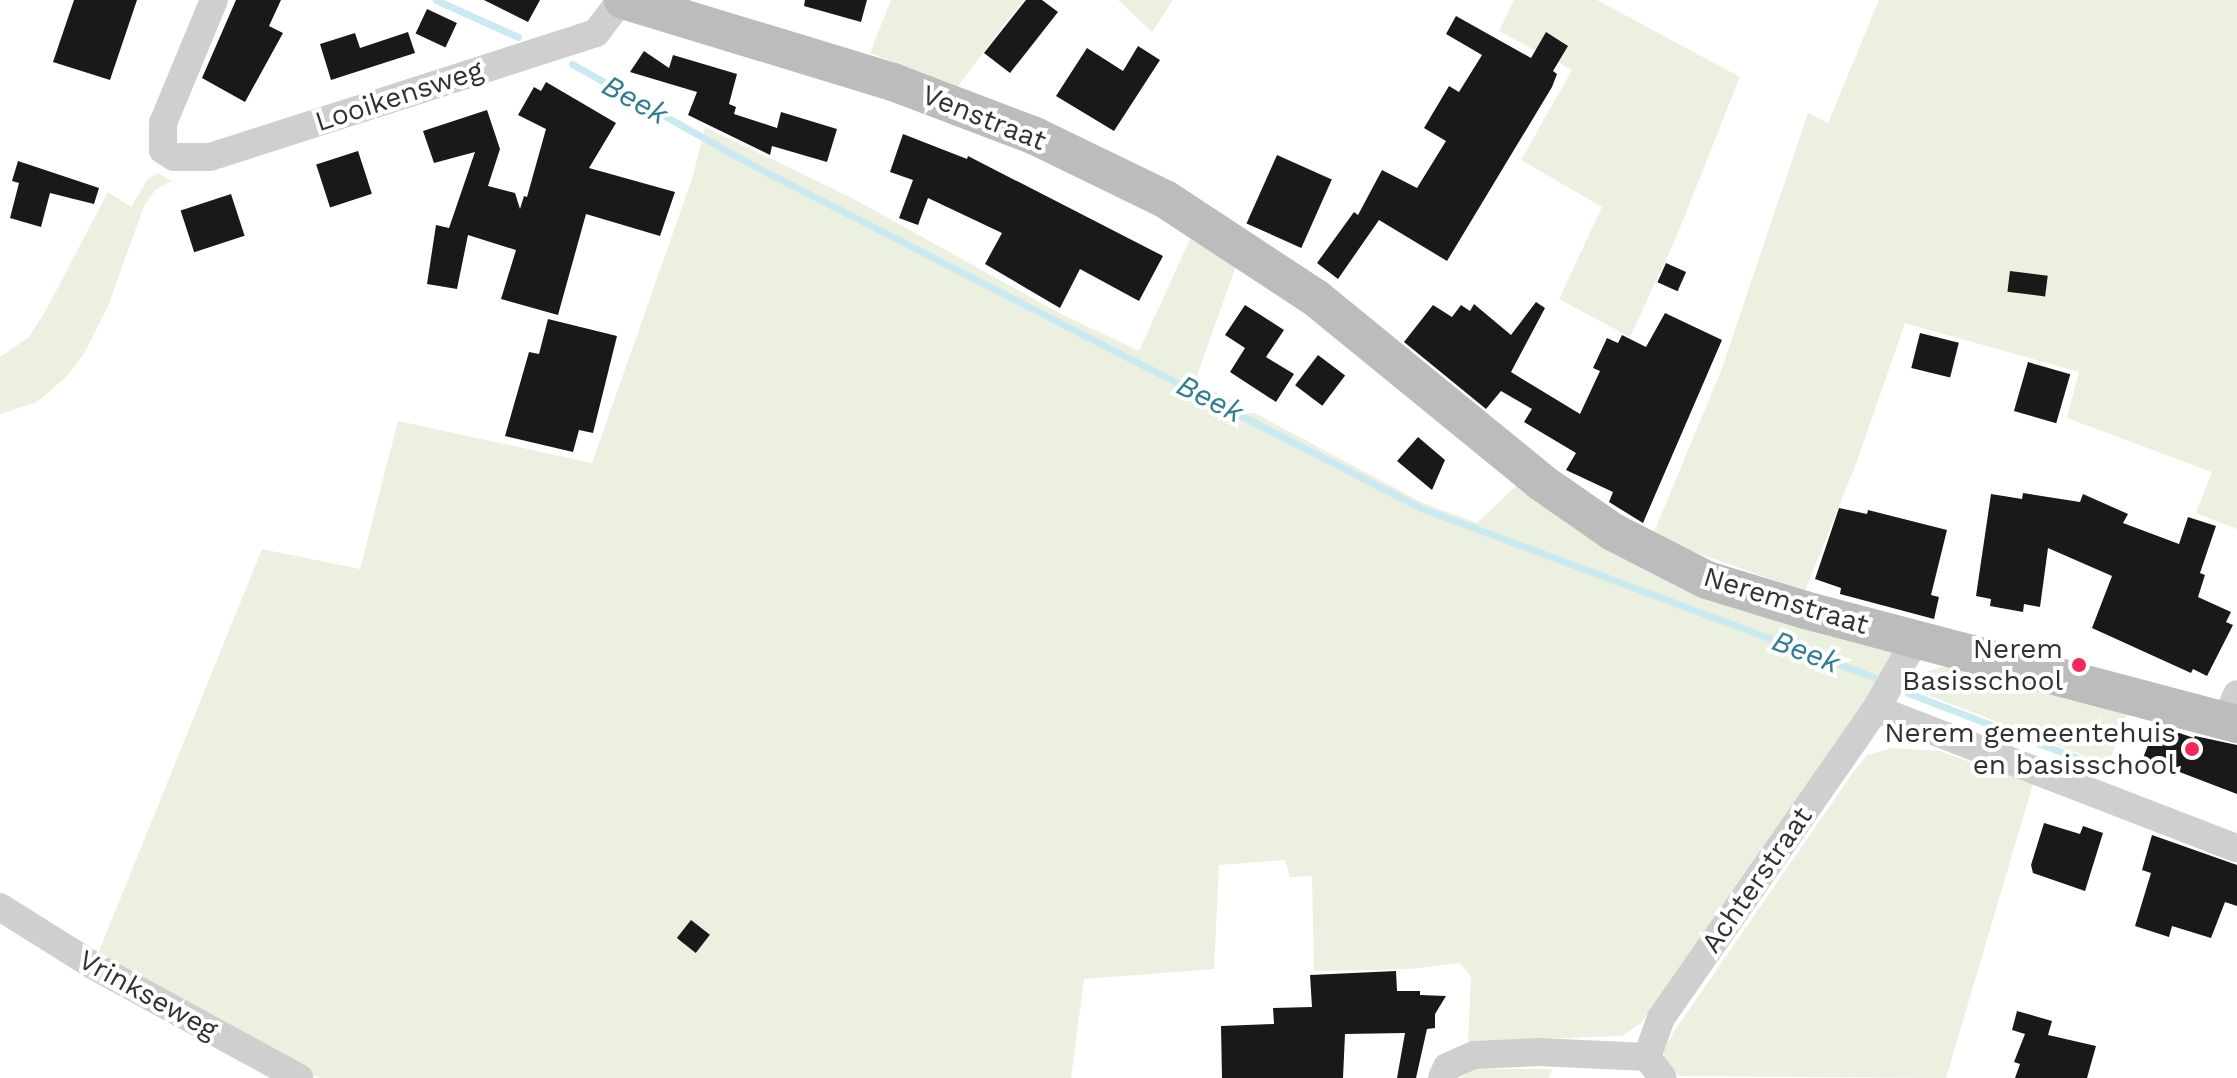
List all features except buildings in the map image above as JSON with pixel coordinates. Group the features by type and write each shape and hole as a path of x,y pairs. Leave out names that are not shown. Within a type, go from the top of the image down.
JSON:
{"street":[{"name":"Looikensweg","path":"214,0 163,123 163,150 187,159 210,157 596,33 622,0"},
{"name":"Venstraat","path":"622,0 893,82 1035,136 1165,199 1317,299"},
{"name":"Neremstraat","path":"1317,299 1541,482 1613,532 1707,580 1916,639 2233,713"},
{"name":"Achterstraat","path":"1442,1078 1447,1067 1474,1055 1539,1052 1655,1067 1661,1018 1876,709 1916,639"},
{"path":"1876,709 2237,848"},
{"name":"Vrinkseweg","path":"0,907 94,966 299,1078"}],"green space":[{"path":"891,0 1023,0 958,86 870,53"},
{"path":"1118,0 1173,0 1152,32"},
{"path":"1514,0 1597,0 1740,77 1675,240 1630,337 1559,299 1602,207 1521,160 1572,70 1499,31"},
{"path":"1879,0 2237,0 2237,529 2196,513 2212,472 2067,418 2079,372 1905,323 1857,461 1805,591 1652,537 1721,371 1808,113 1828,123"},
{"path":"705,127 852,198 1059,313 1139,351 1192,235 1237,263 1195,381 1421,502 1477,523 1516,486 1894,652 1870,694 1641,1023 1622,1036 1468,1041 1471,977 1460,963 1409,969 1314,971 1312,876 1290,877 1285,860 1219,865 1214,969 1084,979 1071,1078 319,1078 97,956 262,549 360,569 398,421 592,463 693,176"},
{"path":"158,173 171,181 155,190 144,206 108,306 84,354 66,377 37,402 0,414 0,357 29,337 108,192 131,207 148,179"},
{"path":"1949,665 2129,709 2108,765 1912,689 1922,673"},
{"path":"1892,748 1939,751 2033,784 1946,1078 1679,1076 1664,1059 1664,1050 1673,1033 1854,771 1867,755"},
{"path":"1477,1069 1552,1069 1549,1078 1460,1078"}],"waterway":[{"name":"Beek","path":"436,0 518,37"},
{"name":"Beek","path":"572,64 743,160 1421,508 1873,677"},
{"name":"Beek","path":"1908,693 2103,768"}],"place":[{"name":"Nerem Basisschool","path":"2079,665"},
{"name":"Nerem gemeentehuis en basisschool","path":"2192,749"}]}
